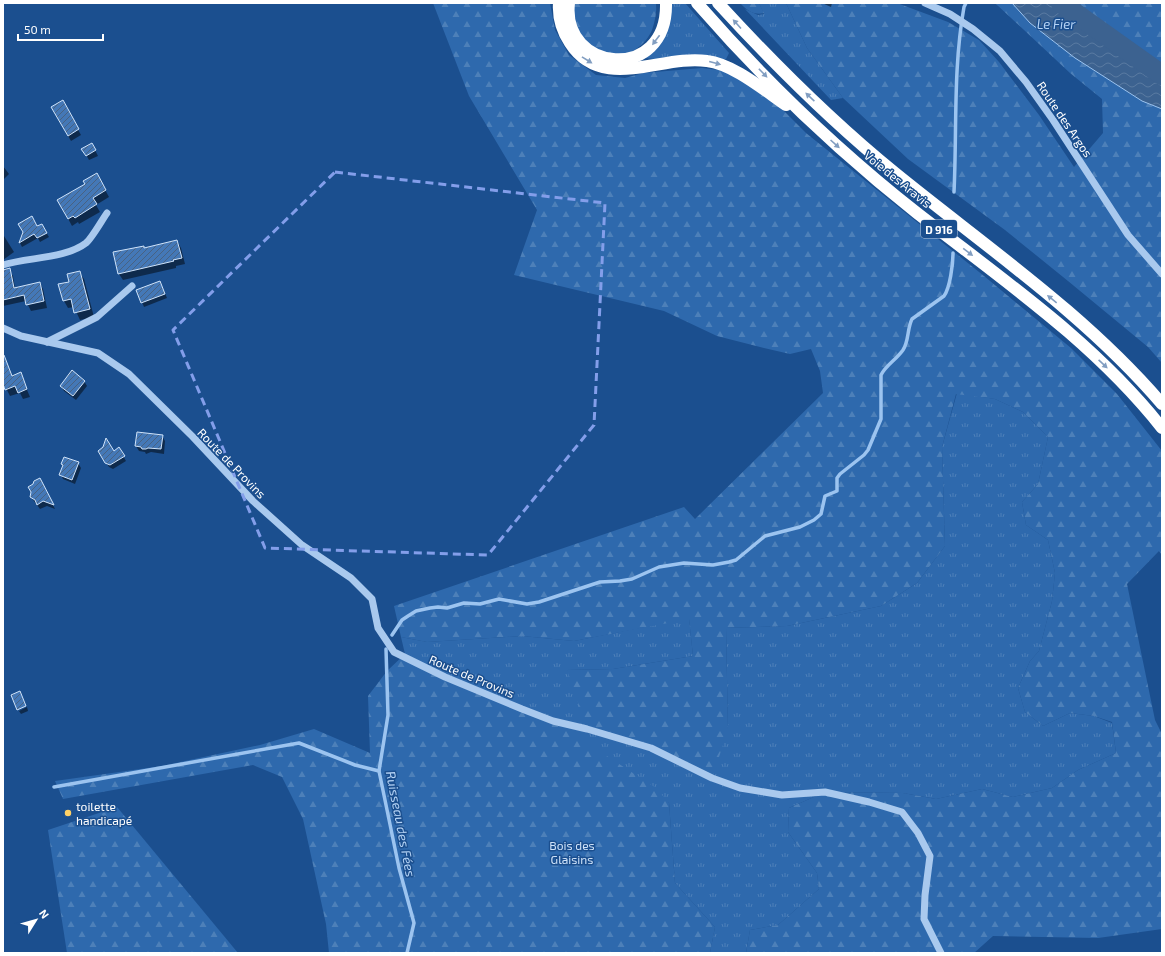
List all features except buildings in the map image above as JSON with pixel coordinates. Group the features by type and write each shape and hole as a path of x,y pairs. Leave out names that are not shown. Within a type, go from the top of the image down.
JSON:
{"highway":[{"path":"559,3 561,24 568,40 577,53 593,64 607,68 627,69 687,60 715,62 740,74 806,118"},
{"path":"568,3 568,13 573,30 585,47 590,52 602,57 623,60 630,59 642,53 656,40 664,25 666,3"},
{"name":"Voie des Aravis","path":"697,3 735,45 806,118 868,174 1025,296 1074,337 1109,370 1162,428"},
{"name":"Voie des Aravis","path":"718,3 790,79 862,145 1083,323 1117,355 1162,404"}],"street":[{"name":"Route des Argos","path":"925,3 950,14 973,29 1000,51 1026,82 1053,120 1128,235 1162,274"},
{"path":"3,265 12,262 63,254 86,243 107,213"},
{"path":"47,342 98,317 132,286"},
{"name":"Route de Provins","path":"3,328 21,336 98,353 129,374 253,501 302,545 351,578 372,599 378,628 394,652 445,678 522,709 553,721 587,729 651,748 712,778 740,788 782,794 825,792 869,802 902,812 918,833 930,856 925,895 924,919 940,952"}],"highlighted area":[{"path":"335,172 605,203 594,425 488,555 265,548 173,330"}],"green space":[{"path":"433,3 550,3 555,30 569,55 596,75 625,78 643,73 702,68 727,71 780,107 806,133 1071,348 1117,394 1162,451 1162,555 1159,551 1127,584 1155,720 1162,734 1162,929 1098,938 993,936 974,953 944,953 939,951 930,953 746,953 750,930 778,925 819,889 817,873 788,832 789,808 825,792 903,793 936,799 982,789 1013,797 1052,788 1078,770 1116,753 1112,722 1094,716 1070,713 1043,726 1025,712 1018,688 1030,661 1039,651 1052,601 1055,573 1048,540 1026,525 1022,502 1038,484 1048,437 1023,412 995,399 956,394 942,447 945,546 917,583 881,606 787,626 726,628 728,730 712,778 651,748 587,729 567,670 613,669 693,656 689,619 574,641 522,636 427,642 401,637 394,606 684,507 695,519 823,393 820,371 811,349 790,354 764,348 717,336 664,311 514,275 537,210 469,96"},
{"path":"571,3 656,3 656,16 649,36 639,47 619,56 604,56 593,48 574,29"},
{"path":"669,3 685,3 729,53 726,59 666,60 644,58 652,50"},
{"path":"740,3 759,3 764,13 757,14 751,12"},
{"path":"759,3 786,3 807,48 843,98 831,100 745,9 758,15 764,14"},
{"path":"786,3 897,3 948,22 979,40 999,62 1039,115 1074,167 1103,133 1102,99 1070,73 995,3 1012,3 1030,23 1075,58 1142,101 1162,109 1162,363 1148,347 1005,230 908,159 843,98 807,48"},
{"path":"1056,3 1162,3 1162,79 1107,44"},
{"path":"957,393 995,399 1023,412 1048,437 1038,484 1022,502 1026,525 1048,540 1055,573 1052,601 1039,651 1030,661 1018,688 1025,712 1043,726 1070,713 1094,716 1112,723 1116,753 1078,770 1052,788 1013,797 982,789 936,799 903,793 825,792 789,808 788,832 817,873 819,889 778,925 750,930 746,953 710,953 715,927 675,883 669,803 405,654 401,637 427,642 522,636 574,641 689,618 693,656 613,669 567,670 728,730 726,628 787,626 881,606 917,583 945,546 942,447"},
{"name":"Bois des Glaisins","path":"405,654 445,677 553,721 656,788 669,803 675,883 715,927 710,953 329,953 326,924 303,819 282,777 253,765 63,799 55,781 162,766 260,745 314,729 370,753 368,696 387,671"},
{"path":"117,807 238,953 67,953 48,830"}],"water":[{"name":"Le Fier","path":"1012,3 1056,3 1107,44 1162,79 1162,109 1142,101 1075,58 1030,23"}],"waterway":[{"path":"954,192 958,53 964,7 966,3"},
{"name":"Le Fier","path":"1061,3 1162,75"},
{"path":"392,635 402,620 416,611 438,607 447,608 464,603 480,604 499,599 527,604 539,602 600,582 632,579 659,567 684,563 713,565 729,562 736,560 765,536 800,527 814,520 821,514 825,496 837,491 837,478 840,474 868,450 881,419 881,375 903,350 912,319 944,296 952,269 953,253"},
{"name":"Ruisseau des Fées","path":"386,649 388,715 379,771 399,868 414,923 407,953"},
{"path":"54,787 299,743 355,765 379,771"}],"place":[{"name":"toilette handicapé","path":"68,813"}]}
